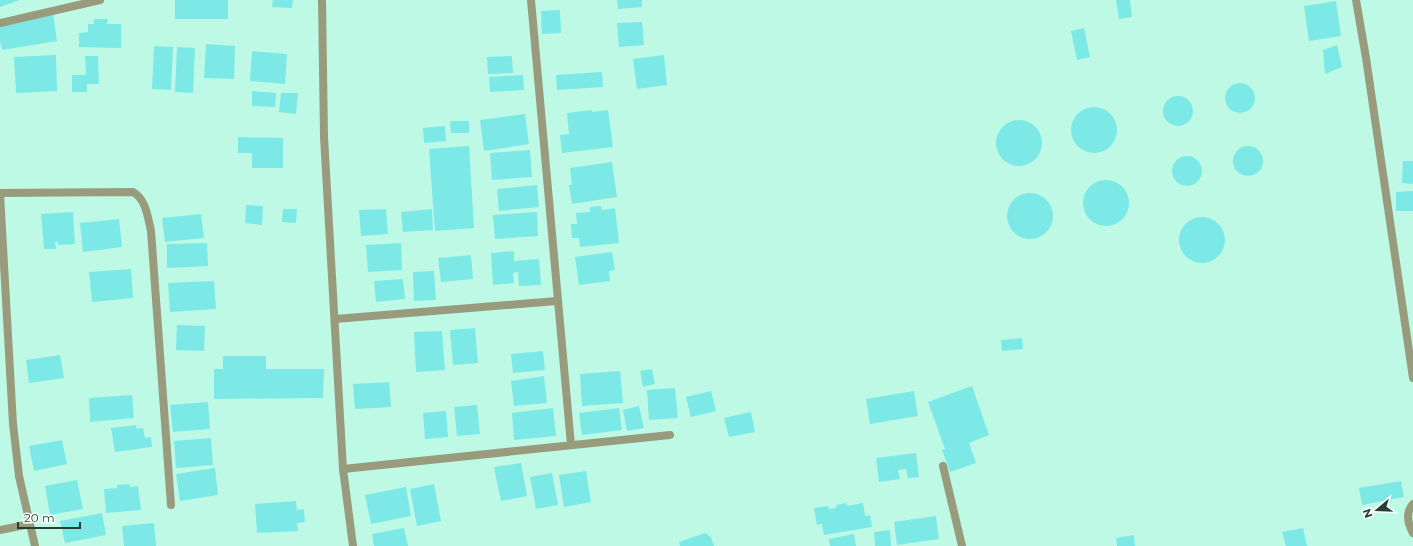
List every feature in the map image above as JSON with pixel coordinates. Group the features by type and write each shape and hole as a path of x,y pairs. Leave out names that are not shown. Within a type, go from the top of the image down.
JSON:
{"street":[{"path":"0,23 100,0"},
{"path":"322,0 324,137 343,469 353,546"},
{"path":"531,0 571,445"},
{"path":"1356,0 1366,58 1413,378"},
{"path":"35,546 19,476 13,424 0,193 133,192 142,200 151,230 171,505"},
{"path":"335,319 557,301"},
{"path":"343,469 670,435"},
{"path":"943,466 962,546"},
{"path":"1413,504 1408,515 1408,524 1413,533"},
{"path":"0,530 30,524"}],"building":[{"path":"0,0 20,0 0,7"},
{"path":"175,0 228,0 228,19 175,19"},
{"path":"273,0 293,0 292,8 272,7"},
{"path":"617,0 642,0 642,7 618,9"},
{"path":"1116,0 1130,0 1132,17 1119,19"},
{"path":"1336,1 1341,36 1309,41 1304,6"},
{"path":"560,10 561,33 542,34 541,11"},
{"path":"53,13 57,41 2,50 0,41 0,25"},
{"path":"94,19 108,19 107,24 121,24 121,48 79,47 79,33 88,32 88,24 94,24"},
{"path":"642,22 644,45 619,47 617,23"},
{"path":"1084,28 1090,57 1077,60 1071,31"},
{"path":"206,44 235,46 234,79 204,78"},
{"path":"1337,45 1342,67 1325,74 1323,50"},
{"path":"154,46 173,47 171,90 152,89"},
{"path":"177,47 195,48 193,93 175,92"},
{"path":"252,51 287,54 285,84 250,81"},
{"path":"56,55 57,91 16,93 14,57"},
{"path":"664,55 667,85 637,89 633,59"},
{"path":"85,56 98,56 99,84 87,84 87,92 72,92 72,75 86,75"},
{"path":"512,56 513,73 488,74 487,57"},
{"path":"602,72 603,87 557,90 556,75"},
{"path":"523,75 524,90 490,92 489,77"},
{"path":"1240,83 1251,87 1255,98 1251,109 1240,113 1229,109 1225,98 1229,87"},
{"path":"252,91 276,93 275,107 252,106"},
{"path":"281,93 298,93 296,114 279,112"},
{"path":"1178,96 1189,100 1193,111 1189,122 1178,126 1167,122 1163,111 1167,100"},
{"path":"1089,107 1099,107 1107,111 1113,117 1117,125 1117,135 1113,143 1107,149 1099,153 1089,153 1081,149 1075,143 1071,135 1071,125 1075,117 1081,111"},
{"path":"592,110 592,112 608,110 613,147 562,153 560,135 569,134 567,113"},
{"path":"525,114 529,144 484,151 480,120"},
{"path":"1015,120 1023,120 1032,124 1038,130 1042,143 1038,156 1032,162 1023,166 1015,166 1006,162 1000,156 996,147 996,139 1000,130 1006,124"},
{"path":"450,121 469,121 469,133 451,133"},
{"path":"445,126 446,141 424,143 423,128"},
{"path":"238,137 283,138 283,168 252,168 252,153 238,153"},
{"path":"469,146 474,228 435,231 429,149"},
{"path":"1248,146 1259,150 1263,161 1259,172 1248,176 1237,172 1233,161 1237,150"},
{"path":"530,150 532,177 492,180 490,153"},
{"path":"1187,156 1198,160 1202,171 1198,182 1187,186 1176,182 1172,171 1176,160"},
{"path":"1403,161 1413,161 1413,184 1402,183"},
{"path":"612,162 617,197 572,204 569,185 572,185 570,168"},
{"path":"1102,180 1110,180 1119,184 1125,190 1129,203 1125,216 1119,222 1110,226 1102,226 1093,222 1087,216 1083,207 1083,199 1087,190 1093,184"},
{"path":"537,185 539,207 499,211 497,189"},
{"path":"1413,191 1413,211 1396,211 1396,192"},
{"path":"1025,193 1035,193 1043,197 1049,203 1053,211 1053,221 1049,229 1043,235 1035,239 1025,239 1017,235 1011,229 1007,221 1007,211 1011,203 1017,197"},
{"path":"246,205 263,206 262,225 245,223"},
{"path":"601,206 602,210 615,208 619,243 580,247 579,238 572,238 571,224 577,224 576,213 590,212 590,207"},
{"path":"283,209 297,209 296,223 282,222"},
{"path":"386,209 388,234 361,236 359,210"},
{"path":"432,209 433,230 403,232 401,212"},
{"path":"73,212 75,244 58,245 58,242 55,242 56,249 44,249 41,214"},
{"path":"537,212 538,236 495,239 493,215"},
{"path":"201,214 204,238 165,242 162,218"},
{"path":"1197,217 1207,217 1215,221 1221,227 1225,235 1225,245 1221,253 1215,259 1207,263 1197,263 1189,259 1183,253 1179,245 1179,235 1183,227 1189,221"},
{"path":"119,219 122,247 83,252 80,223"},
{"path":"207,243 208,266 167,268 167,244"},
{"path":"401,243 402,270 368,272 366,245"},
{"path":"514,251 514,261 539,259 541,285 519,286 518,272 513,273 514,283 493,285 491,253"},
{"path":"612,252 615,270 609,271 610,281 579,285 575,257"},
{"path":"471,255 473,279 441,282 438,258"},
{"path":"131,269 133,298 92,302 89,272"},
{"path":"434,271 436,300 414,301 413,272"},
{"path":"403,279 405,299 376,302 374,281"},
{"path":"214,281 216,309 170,312 168,283"},
{"path":"177,325 205,326 204,351 176,350"},
{"path":"475,328 478,363 453,365 450,330"},
{"path":"442,331 445,370 416,372 414,332"},
{"path":"1022,338 1023,349 1002,351 1001,340"},
{"path":"543,351 545,370 513,373 511,354"},
{"path":"60,355 64,378 29,383 26,360"},
{"path":"223,356 266,356 266,369 324,369 323,398 214,399 214,369 223,369"},
{"path":"652,369 655,384 643,387 640,371"},
{"path":"620,371 623,403 582,406 580,374"},
{"path":"544,376 547,403 514,406 511,381"},
{"path":"389,382 391,407 355,409 353,384"},
{"path":"972,386 989,435 969,443 976,463 950,472 942,450 945,449 928,402"},
{"path":"675,388 678,418 649,420 647,390"},
{"path":"711,391 716,411 691,417 686,397"},
{"path":"914,391 918,416 870,424 866,399"},
{"path":"132,395 134,418 90,422 89,398"},
{"path":"208,402 210,429 173,432 170,405"},
{"path":"477,405 480,434 457,436 454,407"},
{"path":"639,406 644,428 627,431 623,410"},
{"path":"553,408 556,436 514,440 512,413"},
{"path":"619,408 622,430 582,435 579,413"},
{"path":"446,411 448,437 425,439 423,413"},
{"path":"751,412 755,432 729,437 724,418"},
{"path":"136,425 137,429 143,428 145,438 151,437 152,447 115,452 111,428"},
{"path":"211,438 213,465 176,468 174,441"},
{"path":"62,440 67,464 34,471 29,446"},
{"path":"916,453 919,477 908,478 906,469 898,470 900,479 879,482 876,458"},
{"path":"521,463 527,496 501,501 494,467"},
{"path":"215,468 218,495 180,501 176,474"},
{"path":"586,471 591,502 564,507 559,475"},
{"path":"552,473 558,505 536,509 530,477"},
{"path":"77,480 83,509 50,515 45,486"},
{"path":"1401,481 1404,497 1362,505 1359,488"},
{"path":"130,484 130,487 138,486 141,510 106,513 104,489 117,488 117,485"},
{"path":"434,484 441,521 417,526 410,489"},
{"path":"406,487 411,516 371,524 365,495"},
{"path":"296,501 297,510 304,509 305,522 297,523 298,531 257,533 255,504"},
{"path":"846,503 847,506 863,503 865,516 870,515 872,527 824,535 822,524 817,525 814,508 828,506 829,509 836,508 836,505"},
{"path":"102,513 106,535 65,543 60,521"},
{"path":"936,516 939,539 897,545 894,522"},
{"path":"154,523 156,546 124,546 122,526"},
{"path":"404,528 408,546 374,546 372,534"},
{"path":"1303,528 1307,546 1286,546 1282,532"},
{"path":"890,530 891,546 875,546 874,532"},
{"path":"705,533 711,537 714,546 680,546 679,542"},
{"path":"854,534 856,546 830,546 829,539"},
{"path":"1134,535 1135,546 1117,546 1116,538"}]}
